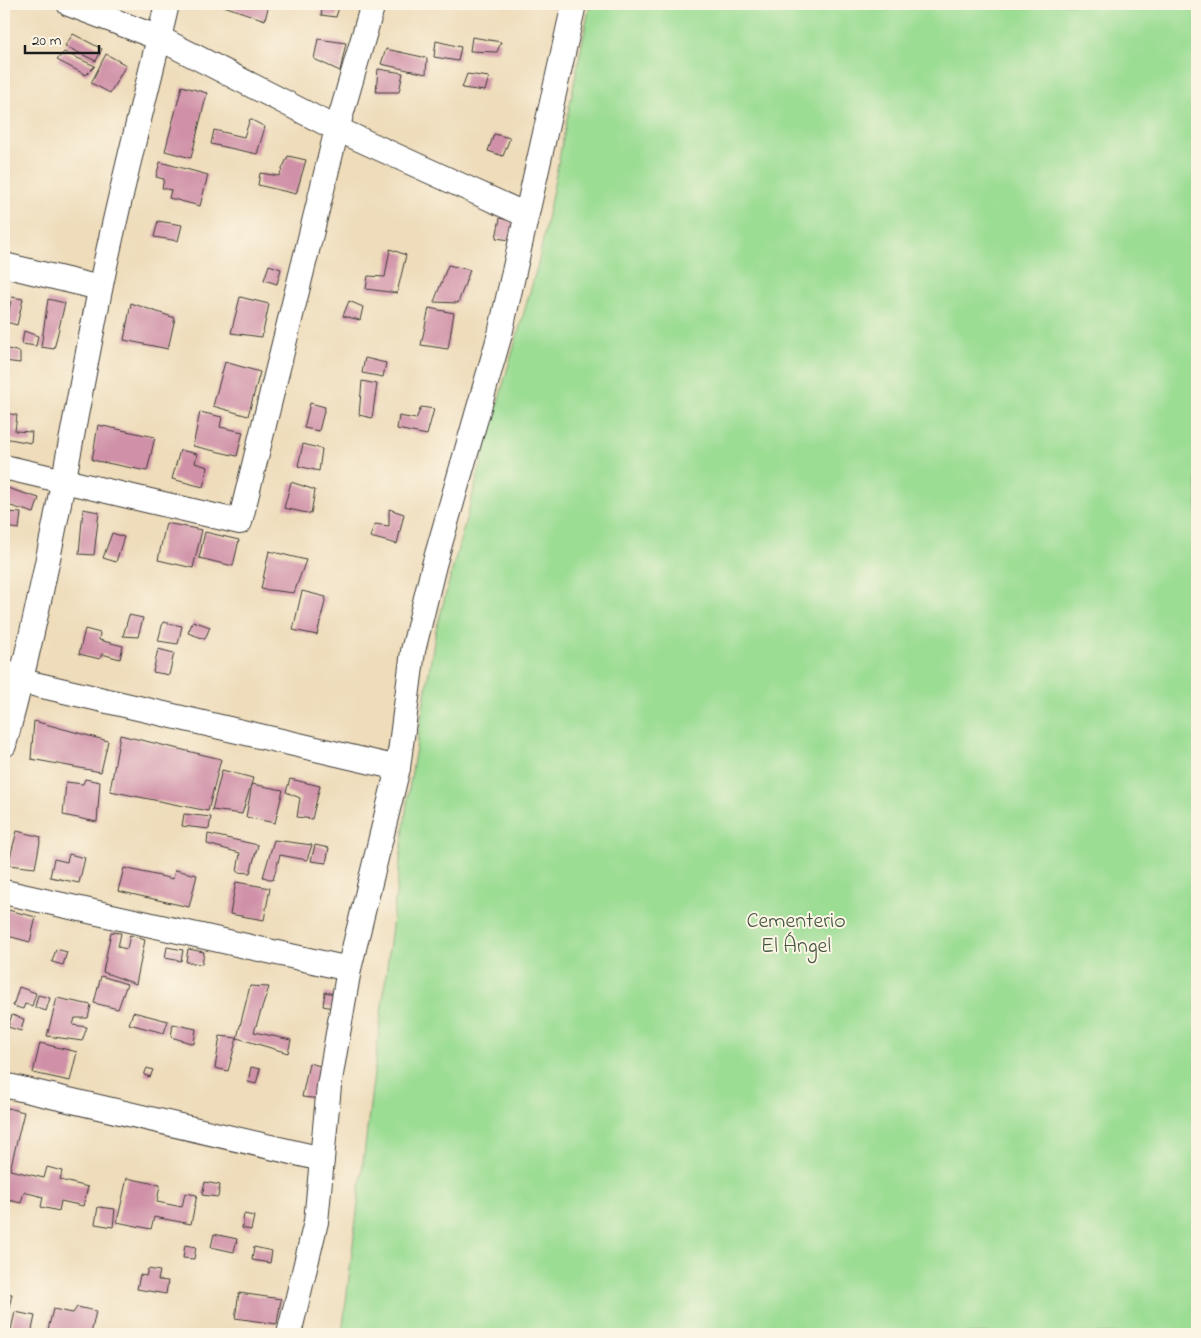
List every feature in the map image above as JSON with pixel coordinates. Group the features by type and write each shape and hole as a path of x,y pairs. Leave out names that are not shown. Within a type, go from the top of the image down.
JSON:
{"street":[{"path":"69,4 159,38 337,130 526,215"},
{"path":"4,744 10,678 65,481 100,288 167,4"},
{"path":"4,467 240,522 337,130 373,4"},
{"path":"289,1334 316,1222 321,1190 329,1086 349,969 398,768 413,651 434,565 500,334 574,4"},
{"path":"4,265 100,288"},
{"path":"10,678 398,768"},
{"path":"4,892 349,969"},
{"path":"4,1085 322,1159"}],"green space":[{"name":"Cementerio El Ángel","path":"590,4 1197,4 1197,1334 342,1334 408,795 436,630 494,416 538,264"}],"building":[{"path":"218,4 269,4 265,20"},
{"path":"323,4 340,4 336,17 321,15"},
{"path":"73,34 102,49 96,61 65,46"},
{"path":"472,37 501,42 497,52 470,51"},
{"path":"318,39 346,43 340,71 314,59"},
{"path":"436,41 461,47 458,61 434,57"},
{"path":"386,49 427,58 426,74 381,64"},
{"path":"64,52 95,66 86,75 57,60"},
{"path":"106,54 126,65 110,93 91,83"},
{"path":"378,69 403,73 399,92 376,92"},
{"path":"467,74 489,77 485,91 462,88"},
{"path":"182,86 207,93 191,158 165,151"},
{"path":"250,119 265,127 257,154 211,144 214,130 244,137"},
{"path":"494,134 510,138 503,156 488,151"},
{"path":"288,156 306,160 296,194 258,185 260,173 279,176"},
{"path":"160,162 208,175 200,206 169,198 171,190 162,188 164,179 156,177"},
{"path":"500,218 517,223 510,240 496,238"},
{"path":"158,221 182,225 178,241 154,237"},
{"path":"390,249 406,255 397,293 366,289 368,276 385,277"},
{"path":"269,265 281,269 277,284 264,280"},
{"path":"448,265 470,270 458,303 434,302"},
{"path":"4,290 9,292 4,309"},
{"path":"12,297 23,299 17,325 6,322"},
{"path":"240,297 269,304 262,337 231,333"},
{"path":"48,299 65,303 54,349 41,347"},
{"path":"349,301 363,307 360,320 343,316"},
{"path":"131,303 175,318 168,349 124,340"},
{"path":"429,308 454,313 448,349 421,345"},
{"path":"24,331 38,336 36,346 22,344"},
{"path":"4,348 20,352 20,363 4,361"},
{"path":"365,358 386,363 383,377 362,373"},
{"path":"225,362 260,372 248,416 213,406"},
{"path":"362,381 377,384 372,418 359,415"},
{"path":"310,403 325,407 319,431 304,428"},
{"path":"421,407 434,409 427,435 397,429 399,416 416,419"},
{"path":"200,412 222,417 220,427 243,432 237,456 193,446"},
{"path":"5,413 17,415 15,431 32,432 31,443 4,438"},
{"path":"98,425 155,437 147,471 92,460"},
{"path":"303,444 322,449 319,471 298,466"},
{"path":"180,450 197,454 195,463 208,467 203,487 172,479"},
{"path":"291,482 315,490 311,514 284,508"},
{"path":"4,487 39,498 34,513 4,504"},
{"path":"83,509 99,512 94,555 79,554"},
{"path":"389,509 404,514 397,544 370,537 375,524 389,526"},
{"path":"7,512 21,513 19,529 5,527"},
{"path":"166,523 202,530 193,568 158,560"},
{"path":"205,532 239,540 233,566 199,558"},
{"path":"112,533 124,537 116,562 103,558"},
{"path":"269,551 306,560 294,593 261,589"},
{"path":"302,591 326,597 317,635 293,630"},
{"path":"129,615 143,618 138,637 123,636"},
{"path":"193,621 210,627 205,639 188,633"},
{"path":"163,622 182,626 178,644 158,641"},
{"path":"85,629 100,633 99,640 123,646 120,659 102,654 100,659 79,654"},
{"path":"158,649 174,653 169,675 153,672"},
{"path":"34,721 108,741 101,772 31,759"},
{"path":"120,735 221,759 208,811 110,791"},
{"path":"222,770 253,778 242,814 212,810"},
{"path":"85,779 100,782 97,822 63,815 66,782 83,784"},
{"path":"290,779 320,786 312,819 297,817 300,798 286,792"},
{"path":"252,784 283,790 275,823 246,817"},
{"path":"184,814 211,817 209,829 182,826"},
{"path":"17,831 41,837 35,868 8,865"},
{"path":"208,834 258,845 250,873 237,872 240,853 207,844"},
{"path":"274,840 312,845 307,860 280,855 273,880 263,877"},
{"path":"315,845 329,848 326,863 311,861"},
{"path":"69,854 85,858 79,883 50,877 54,859 67,862"},
{"path":"124,868 173,879 175,870 197,875 189,907 118,891"},
{"path":"236,882 270,888 264,920 230,914"},
{"path":"4,909 36,917 30,942 4,935"},
{"path":"111,932 121,933 118,947 127,949 130,935 145,940 136,984 103,972"},
{"path":"167,947 183,950 181,961 165,958"},
{"path":"56,949 67,952 63,965 52,962"},
{"path":"188,949 204,952 202,964 186,962"},
{"path":"101,976 127,984 118,1009 94,1003"},
{"path":"250,986 269,987 254,1032 291,1040 288,1053 237,1038"},
{"path":"19,987 36,993 32,1006 25,1004 23,1009 13,1006"},
{"path":"325,992 339,995 337,1009 323,1006"},
{"path":"38,995 50,998 46,1011 35,1007"},
{"path":"57,998 91,1005 88,1018 75,1018 73,1025 87,1027 82,1041 47,1036"},
{"path":"133,1012 168,1021 164,1033 129,1024"},
{"path":"12,1015 24,1019 21,1031 8,1027"},
{"path":"173,1024 196,1029 194,1044 171,1037"},
{"path":"220,1036 237,1038 228,1071 215,1068"},
{"path":"40,1043 77,1052 70,1081 33,1073"},
{"path":"309,1063 324,1067 322,1099 302,1097"},
{"path":"251,1067 260,1069 256,1084 248,1082"},
{"path":"147,1068 153,1070 150,1077 144,1075"},
{"path":"4,1107 24,1112 10,1170 44,1178 47,1167 62,1171 60,1180 88,1187 83,1206 61,1201 59,1211 41,1207 43,1197 24,1192 21,1203 4,1199"},
{"path":"127,1178 160,1185 157,1202 182,1207 185,1193 197,1195 191,1224 154,1217 151,1229 117,1222"},
{"path":"205,1182 220,1185 218,1197 202,1195"},
{"path":"98,1207 115,1209 113,1227 95,1224"},
{"path":"244,1214 254,1216 251,1230 242,1228"},
{"path":"214,1234 237,1239 234,1252 211,1247"},
{"path":"185,1245 196,1247 194,1259 183,1258"},
{"path":"254,1247 272,1251 270,1263 252,1260"},
{"path":"148,1269 160,1271 158,1280 168,1281 166,1294 137,1289 140,1275 146,1276"},
{"path":"4,1293 12,1294 9,1308 4,1308"},
{"path":"239,1293 281,1299 277,1324 235,1318"},
{"path":"77,1307 96,1311 91,1334 47,1334 53,1309 73,1313"},
{"path":"15,1312 35,1316 31,1334 10,1334"}]}
